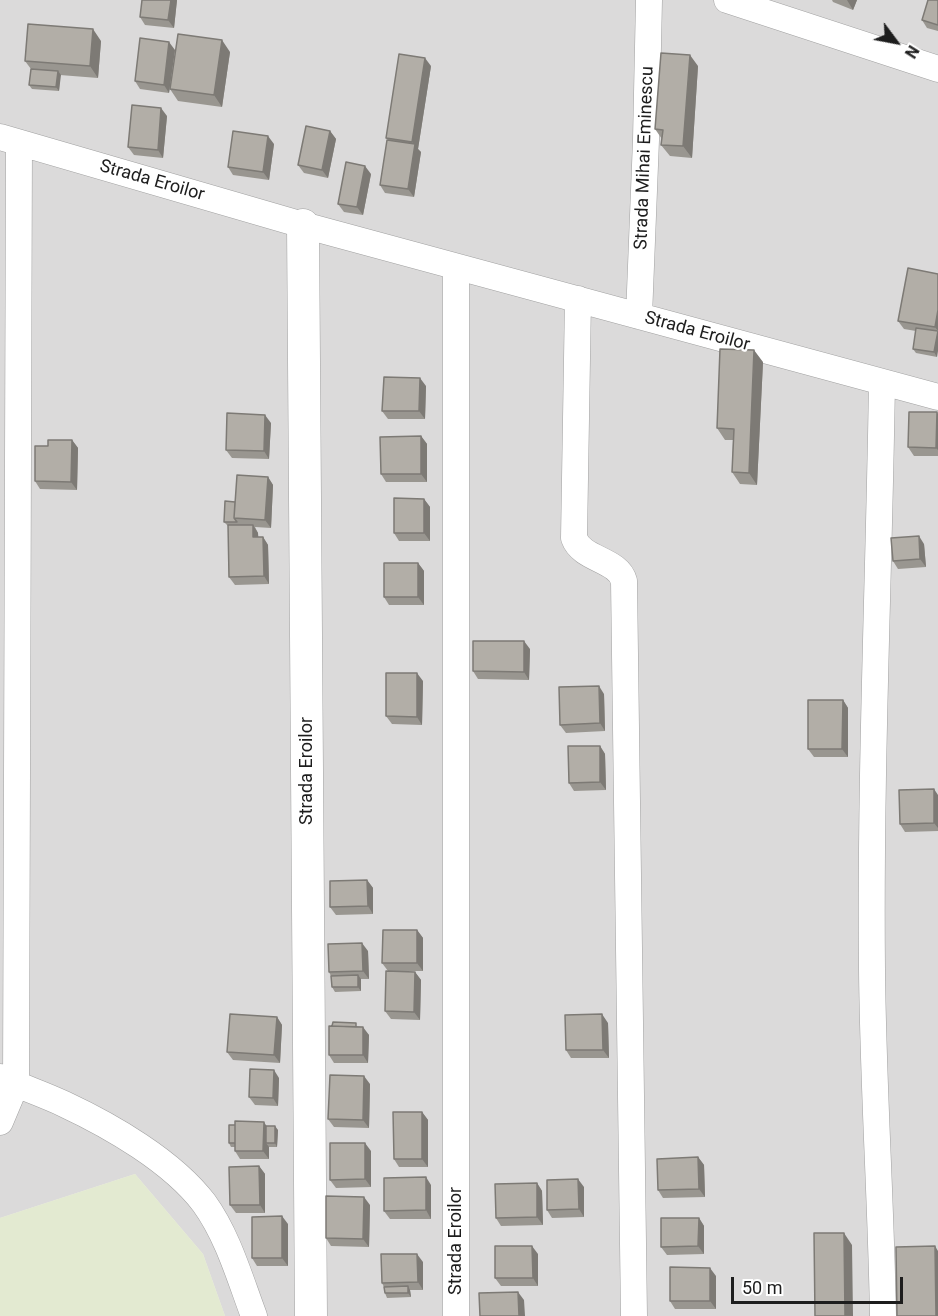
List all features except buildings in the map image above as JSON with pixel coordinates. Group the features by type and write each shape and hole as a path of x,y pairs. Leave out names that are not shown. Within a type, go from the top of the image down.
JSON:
{"street":[{"name":"Strada Mihai Eminescu","path":"639,316 649,0"},
{"path":"727,0 938,69"},
{"name":"Strada Eroilor","path":"9,140 303,225 938,397"},
{"path":"0,1122 8,1081 9,140"},
{"name":"Strada Eroilor","path":"303,225 311,1316"},
{"name":"Strada Eroilor","path":"456,267 456,1316"},
{"path":"578,299 574,538 579,547 619,571 624,581 634,1316"},
{"path":"882,382 875,658 872,970 883,1316"},
{"path":"8,1081 63,1104 124,1136 150,1153 190,1187 216,1222 254,1316"}],"shaded area":[{"path":"0,0 938,0 938,1316 225,1316 203,1254 135,1174 0,1218"}],"green space":[{"path":"135,1174 203,1254 225,1316 0,1316 0,1218"}]}
